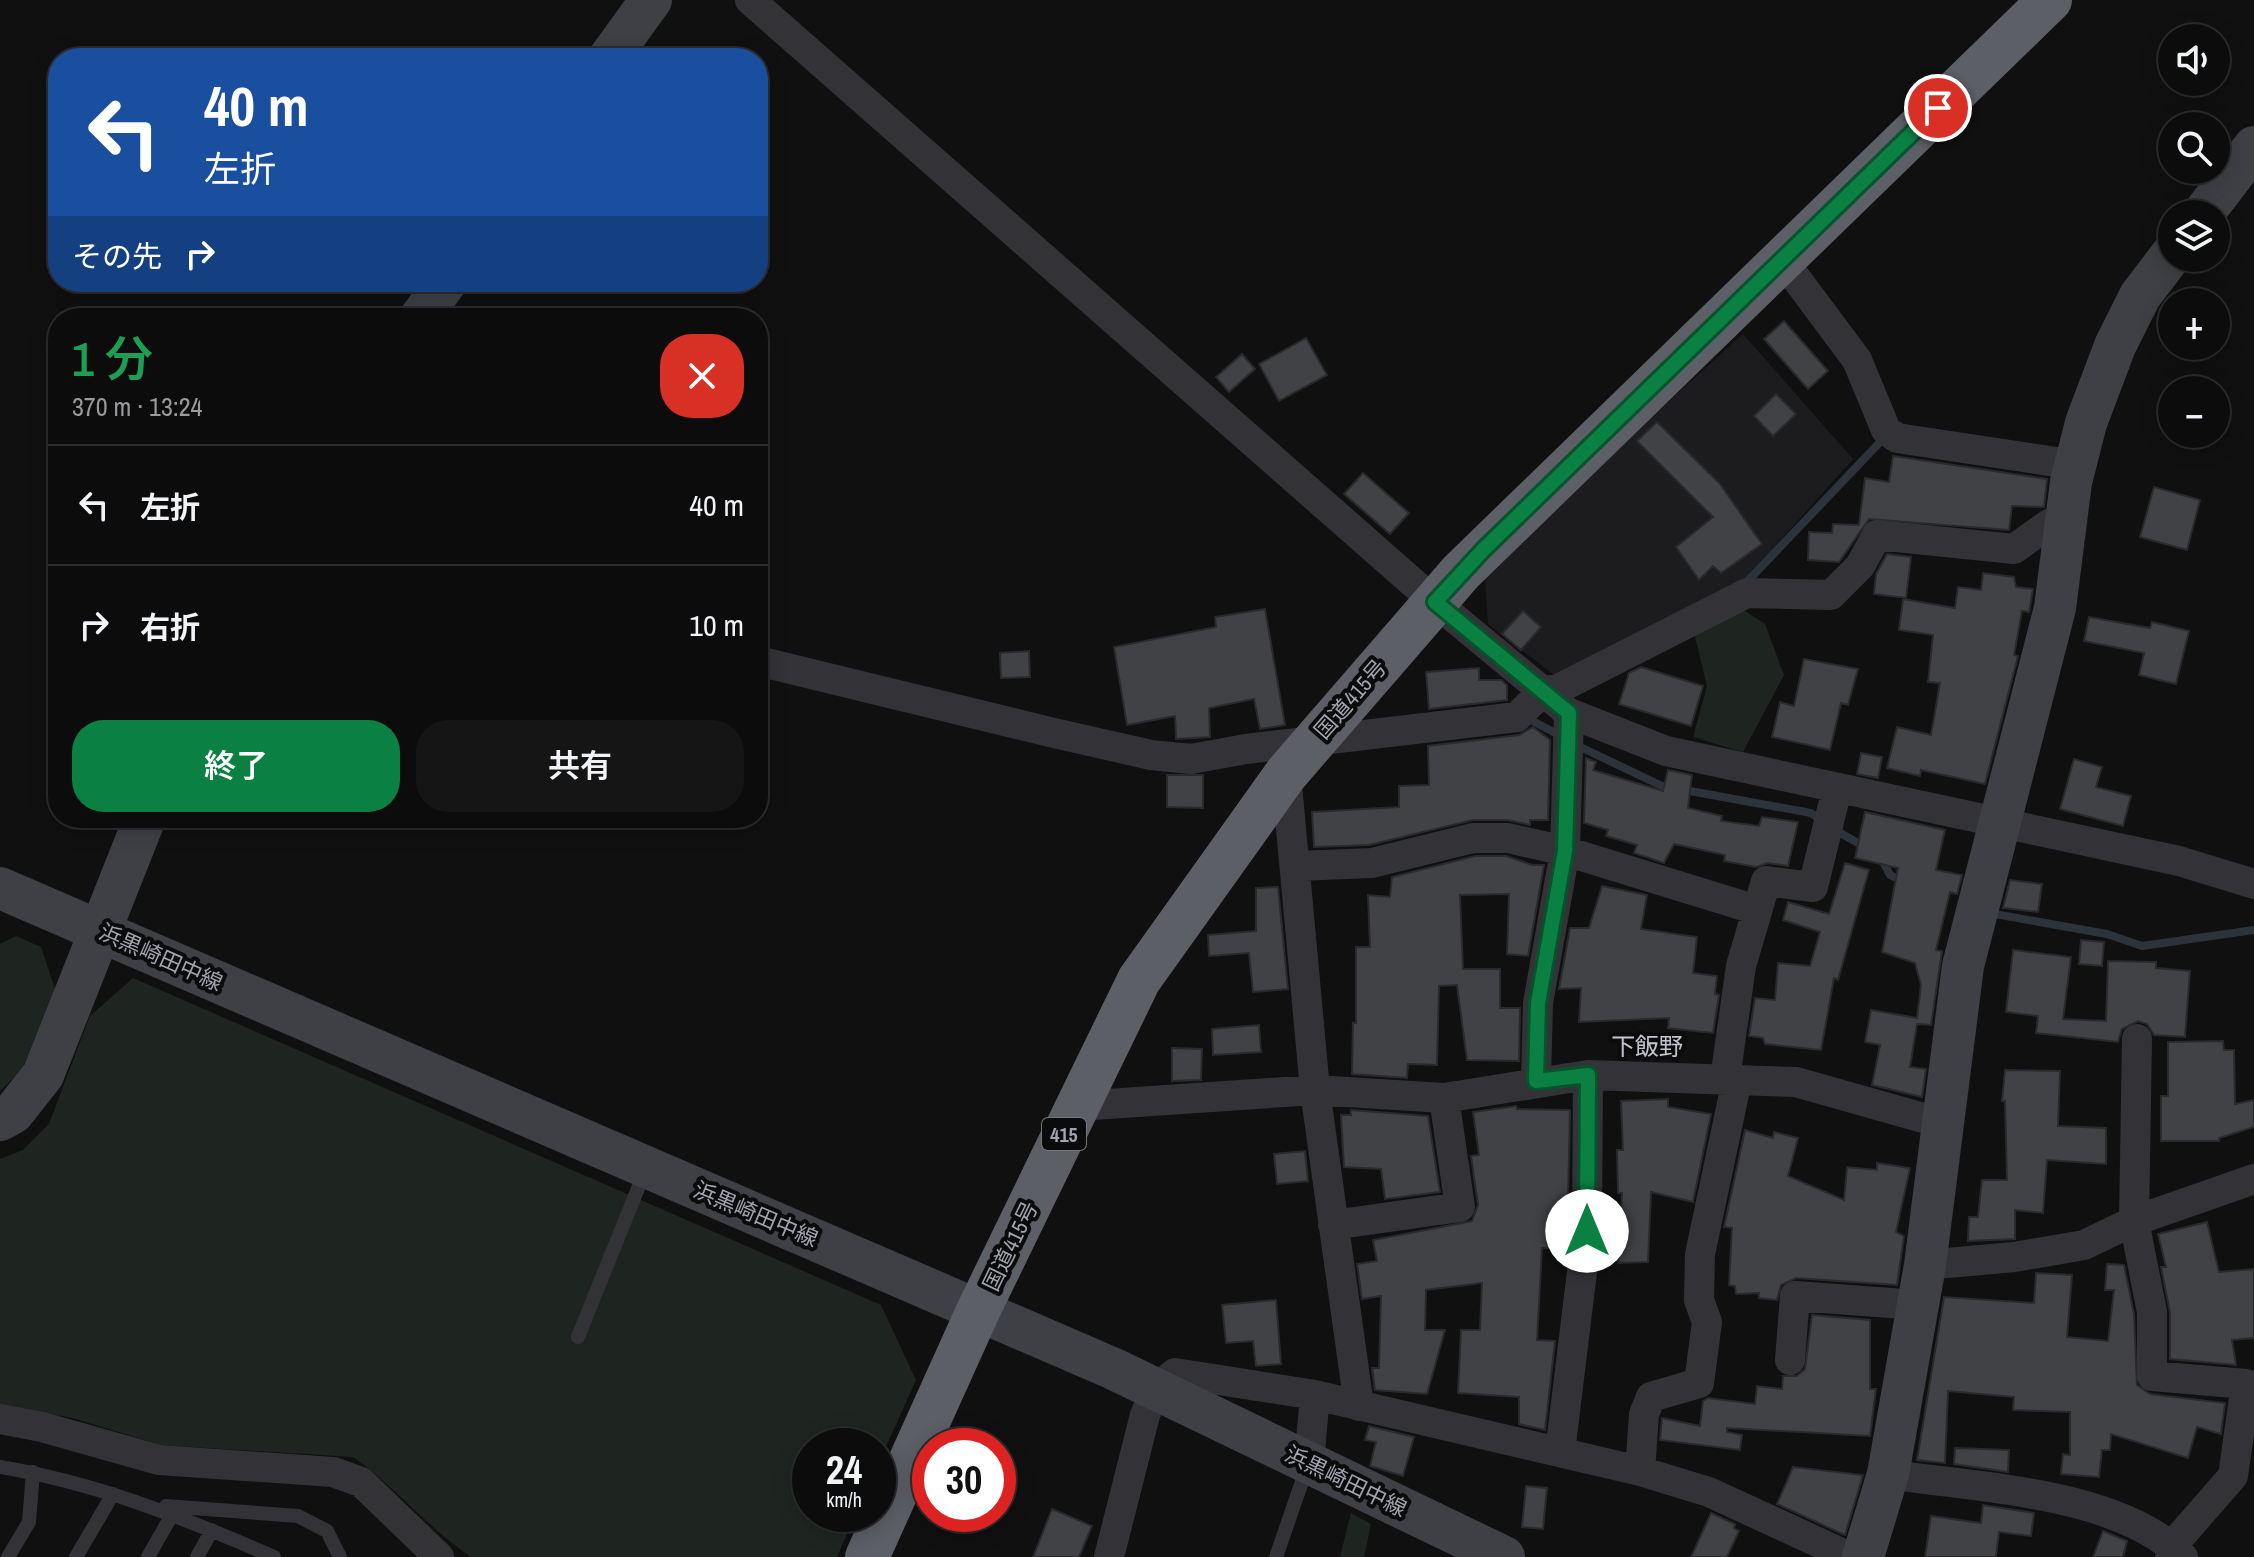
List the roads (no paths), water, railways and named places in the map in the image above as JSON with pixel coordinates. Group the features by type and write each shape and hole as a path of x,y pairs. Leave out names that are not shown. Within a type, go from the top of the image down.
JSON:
{"highway":[{"name":"国道415号","path":"867,1557 978,1311 1139,980 1300,758 1461,572 2050,0"}],"street":[{"path":"616,48 651,0"},
{"path":"750,0 1435,602 1569,713 1666,751 2179,861 2254,884"},
{"path":"2214,200 2254,147"},
{"path":"1781,258 1857,360 1886,430 1897,438 2076,465"},
{"path":"1863,1557 1888,1474 1925,1265 1963,966 2055,608 2076,465 2086,423 2115,346 2140,296 2158,272"},
{"path":"768,663 1151,755 1191,759 1300,758 1517,717 1543,691 1558,689 1747,593 1831,595 1860,566 1877,535 2014,549 2049,524 2066,523"},
{"path":"1536,1081 1538,1003 1565,851 1569,713"},
{"path":"1300,758 1297,866 1315,1090 1359,1406"},
{"path":"1640,1471 1644,1414 1651,1397 1699,1383 1707,1322 1699,1300 1700,1254 1731,1079 1741,966 1757,910 1766,881 1813,887 1837,789"},
{"path":"0,1120 13,1113 43,1075 141,828"},
{"path":"1297,866 1372,863 1473,838 1508,838 1565,851 1757,910"},
{"name":"浜黒崎田中線","path":"0,888 1156,1389 1504,1557"},
{"path":"1888,1474 2079,1505 2120,1517 2175,1553 2244,1475 2246,1384 2152,1376 2152,1312 2134,1221 2137,1039"},
{"path":"1078,1106 1315,1090 1444,1098 1588,1075 1796,1082 1941,1123"},
{"path":"1560,1452 1587,1231 1588,1075"},
{"path":"1333,1225 1460,1207 1444,1098"},
{"path":"1925,1265 2014,1257 2084,1245 2134,1221 2254,1179"},
{"path":"1790,1360 1795,1296 1918,1305"},
{"path":"1109,1557 1145,1415 1156,1389 1175,1373 1315,1395 1640,1471 1709,1492 1850,1557"},
{"path":"1309,1463 1315,1395"},
{"path":"0,1419 42,1427 159,1460 333,1472 361,1482 439,1557"}],"lane":[{"path":"578,1337 646,1167"},
{"path":"1276,1557 1309,1463"},
{"path":"0,1467 33,1472 153,1505 212,1530 241,1550 274,1557"},
{"path":"9,1557 29,1522 33,1472"},
{"path":"76,1557 113,1494"},
{"path":"153,1505 298,1516 327,1531 340,1557"},
{"path":"148,1557 173,1513"},
{"path":"197,1557 212,1530"}],"waterway":[{"path":"1744,585 1882,440"},
{"path":"1527,718 1561,736"},
{"path":"1576,745 1662,786 1811,813 1824,822"},
{"path":"1835,830 1865,847"},
{"path":"1880,856 1890,875 1905,882"},
{"path":"1989,913 2107,934 2142,946 2254,930"}],"district":[{"name":"下飯野","path":"1647,1046"}]}
